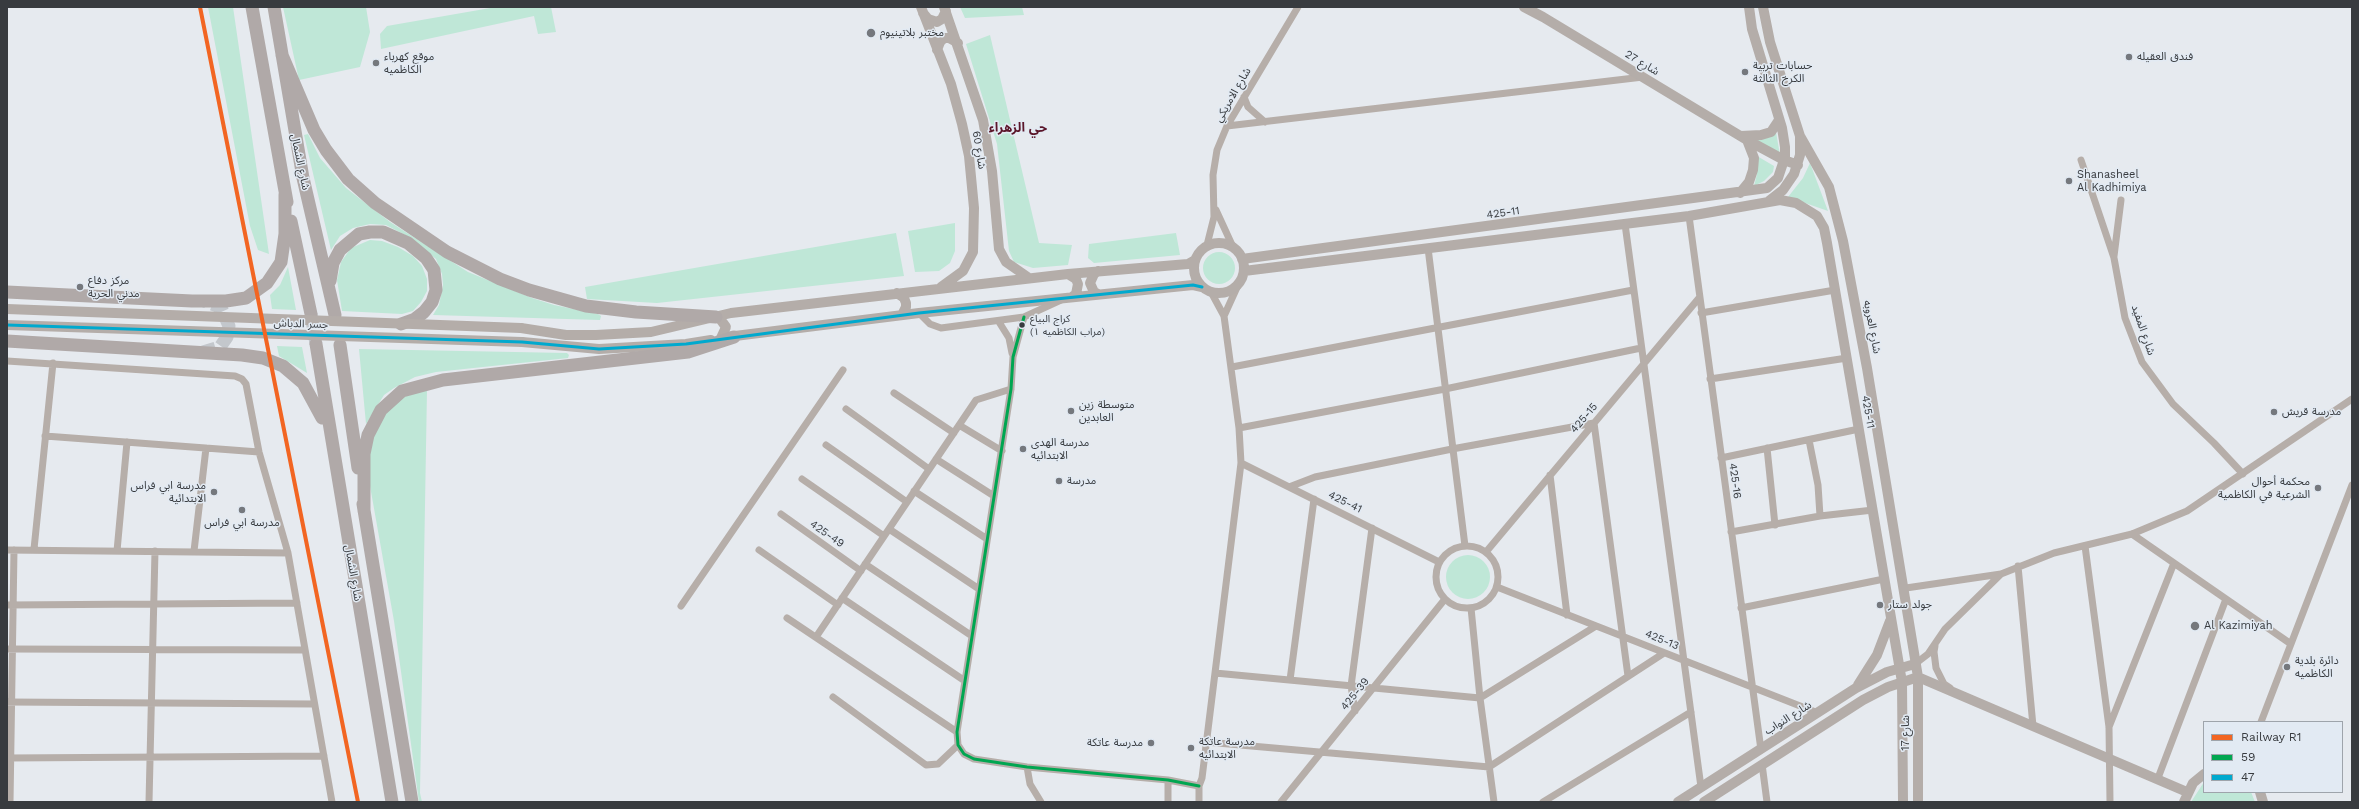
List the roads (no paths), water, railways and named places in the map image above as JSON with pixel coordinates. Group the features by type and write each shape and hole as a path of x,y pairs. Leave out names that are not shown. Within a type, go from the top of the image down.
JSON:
{"highway":[{"name":"شارع الشمال","path":"252,7 285,195 311,314"},
{"name":"شارع الشمال","path":"274,7 303,178 335,315"},
{"path":"282,55 314,130 326,150 348,179 375,202 447,252 500,279 528,290 586,306 636,312 717,317"},
{"path":"7,292 192,301 226,301 246,298 267,284 281,262 285,234 285,195"},
{"path":"330,294 331,274 336,256 345,244 359,234 376,231 391,235 418,251 434,270 436,290 432,302 418,318 400,324"},
{"path":"364,512 364,454 368,435 382,410 402,391 442,380 688,352 727,338"},
{"path":"7,341 242,355 271,360 288,370 303,383 316,403 330,438"},
{"name":"شارع الشمال","path":"316,344 330,438 392,802"},
{"name":"شارع الشمال","path":"340,345 364,512 412,802"}],"street":[{"name":"شارع الامريكي","path":"1207,245 1212,231 1214,202 1213,175 1217,150 1227,126 1298,7"},
{"name":"شارع 27","path":"1524,7 1744,138 1784,160 1798,165"},
{"path":"1749,7 1752,29 1781,124 1785,146 1784,160"},
{"name":"شارع العروبه","path":"1763,7 1770,42 1798,132 1829,186 1843,241 1867,368 1916,664"},
{"path":"922,10 928,19 937,22 942,19 945,9"},
{"name":"شارع 60","path":"945,9 958,43 983,120 989,151 998,249 1006,262 1029,278"},
{"name":"شارع 60","path":"922,10 951,84 962,124 972,186 975,241 973,252 963,271 939,288"},
{"path":"937,50 940,42 944,38 949,38 958,43"},
{"path":"1227,126 1643,77"},
{"path":"1244,97 1248,107 1264,122"},
{"path":"1781,124 1790,133 1798,132"},
{"path":"1740,193 1749,182 1753,170 1754,158 1744,138 1767,134 1775,130 1781,124"},
{"path":"1785,146 1789,139 1798,132"},
{"name":"425-11","path":"1767,202 1783,190 1798,165 1798,132"},
{"name":"425-11","path":"1242,259 1740,193 1767,188 1778,178 1784,160"},
{"name":"شارع المفيد","path":"2081,160 2114,258 2124,318 2142,362 2173,404 2214,442 2243,474"},
{"path":"2114,258 2121,200"},
{"name":"425-11","path":"1244,271 1689,216 1767,202 1789,201 1796,203 1817,216 1824,228 1900,667"},
{"name":"شارع الامريكي","path":"1214,202 1232,247"},
{"name":"425-16","path":"1689,216 1761,750"},
{"path":"1625,224 1701,787"},
{"path":"1199,802 1199,786 1215,673 1241,463 1239,428 1232,367 1224,316 1194,274 1195,260 1202,249 1207,245 1224,243 1232,247 1242,259 1244,271 1224,316"},
{"path":"1428,248 1465,546"},
{"name":"جسر الدباش","path":"7,310 521,328 596,336 651,332 717,317 897,293 1098,271 1188,264 1195,260"},
{"path":"1098,271 1094,274 1090,283 1094,292 1098,294"},
{"path":"917,291 913,303 919,313 930,324 941,328 998,322 1024,317 1076,294 1078,284 1072,276 1068,274"},
{"path":"1206,289 1226,292 1239,283"},
{"name":"جسر الدباش","path":"7,325 522,342 599,349 686,344 902,315 1098,294 1193,285 1206,289"},
{"path":"1232,367 1633,290"},
{"path":"1701,313 1835,290"},
{"path":"897,293 904,298 906,303 906,308 902,315"},
{"name":"425-15","path":"1486,552 1699,298"},
{"path":"717,317 726,327 727,338"},
{"path":"1024,317 1013,357 1011,389 1002,451 957,732 958,745 964,754 974,759 1027,767 1168,780 1199,786"},
{"path":"998,322 1009,338 1013,357"},
{"path":"1239,428 1445,389 1641,348"},
{"path":"1710,379 1847,358"},
{"path":"7,361 235,376 242,379 246,384 259,452 288,552 332,802"},
{"path":"34,550 53,363"},
{"path":"681,606 843,370"},
{"path":"816,637 976,400 1011,389"},
{"path":"894,393 954,433"},
{"path":"1906,588 2001,574 2054,553 2132,534 2187,511 2352,399"},
{"path":"846,409 929,469"},
{"path":"1289,487 1315,477 1452,449 1594,423 1628,676"},
{"path":"959,425 1002,451"},
{"path":"1721,458 1859,429"},
{"path":"45,436 259,452"},
{"path":"1809,440 1818,485 1820,516"},
{"path":"118,550 127,442"},
{"path":"826,445 907,502"},
{"path":"194,551 206,448"},
{"path":"1767,448 1775,525"},
{"path":"936,459 994,496"},
{"name":"425-41","path":"1241,463 1439,562"},
{"path":"1550,475 1567,615"},
{"path":"802,479 884,536"},
{"path":"2261,721 2352,485"},
{"path":"914,491 987,539"},
{"path":"1290,680 1314,499"},
{"path":"1731,532 1820,516 1873,510"},
{"name":"425-49","path":"781,514 861,571"},
{"path":"1355,711 1351,686 1372,528"},
{"path":"889,529 979,589"},
{"path":"2132,534 2291,644"},
{"path":"1465,546 1476,547 1486,552 1497,568 1497,587 1491,597 1482,604 1471,608 1453,605 1445,599 1436,581 1439,562 1446,554 1455,548 1465,546"},
{"path":"2085,546 2109,727 2111,759 2110,802"},
{"path":"10,802 10,550 288,552"},
{"path":"759,550 838,604"},
{"path":"149,802 155,551"},
{"path":"2109,727 2174,563"},
{"path":"865,564 972,636"},
{"path":"2018,566 2033,726"},
{"path":"1916,664 1928,654 1945,629 2001,574"},
{"path":"1741,608 1884,579"},
{"name":"425-13","path":"1497,587 1818,714"},
{"path":"842,598 965,682"},
{"name":"425-39","path":"1281,802 1445,599"},
{"path":"2158,778 2226,599"},
{"path":"10,605 297,603"},
{"path":"1471,608 1480,698 1494,802"},
{"path":"787,618 957,732"},
{"path":"1856,688 1877,655 1891,619"},
{"path":"1215,673 1480,698 1596,626"},
{"path":"1936,644 1934,660 1940,677 1956,693"},
{"path":"10,649 305,650"},
{"path":"1206,742 1489,767 1664,653"},
{"name":"شارع النواب","path":"1678,802 1818,714 1856,688 1876,677 1900,667 1916,664"},
{"name":"شارع 17","path":"1916,664 1918,677 1918,802"},
{"name":"شارع 17","path":"1900,667 1902,682 1903,802"},
{"path":"1704,802 1863,700 1902,682 1918,677 2158,778 2185,797 2193,783 2203,775"},
{"path":"833,697 926,765 938,764 958,745"},
{"path":"9,702 314,704"},
{"path":"1543,802 1691,712"},
{"path":"9,758 324,756"},
{"path":"1762,764 1767,802"},
{"path":"1027,767 1030,784 1041,802"},
{"path":"1168,780 1168,802"}],"tunnel":[{"path":"203,352 220,347 227,337 229,326 222,310 217,306 204,301"},
{"path":"311,314 316,344"}],"rail line":[{"name":"R1","path":"200,7 358,802"}],"place":[{"name":"مختبر بلاتينيوم","path":"871,33"},
{"name":"فندق العقيله","path":"2129,57"},
{"name":"موقع كهرباء الكاظميه","path":"376,63"},
{"name":"حسابات تربية الكرخ الثالثة","path":"1745,72"},
{"name":"Shanasheel Al Kadhimiya","path":"2069,181"},
{"name":"مركز دفاع مدني الحرية","path":"80,287"},
{"name":"كراج البياع (مراب الكاظميه ١)","path":"1022,325"},
{"name":"متوسطة زين العابدين","path":"1071,411"},
{"name":"مدرسة قريش","path":"2274,412"},
{"name":"مدرسة الهدى الابتدائيه","path":"1023,449"},
{"name":"مدرسة","path":"1059,481"},
{"name":"محكمة أحوال الشرعية في الكاظمية","path":"2318,488"},
{"name":"مدرسة ابي فراس الابتدائية","path":"214,492"},
{"name":"مدرسة ابي فراس","path":"242,510"},
{"name":"جولد ستار","path":"1880,605"},
{"name":"Al Kazimiyah","path":"2195,626"},
{"name":"دائرة بلدية الكاظميه","path":"2287,667"},
{"name":"مدرسة عاتكة","path":"1151,743"},
{"name":"مدرسة عاتكة الابتدائيه","path":"1191,748"}],"district":[{"name":"حي الزهراء","path":"1018,128"}]}
